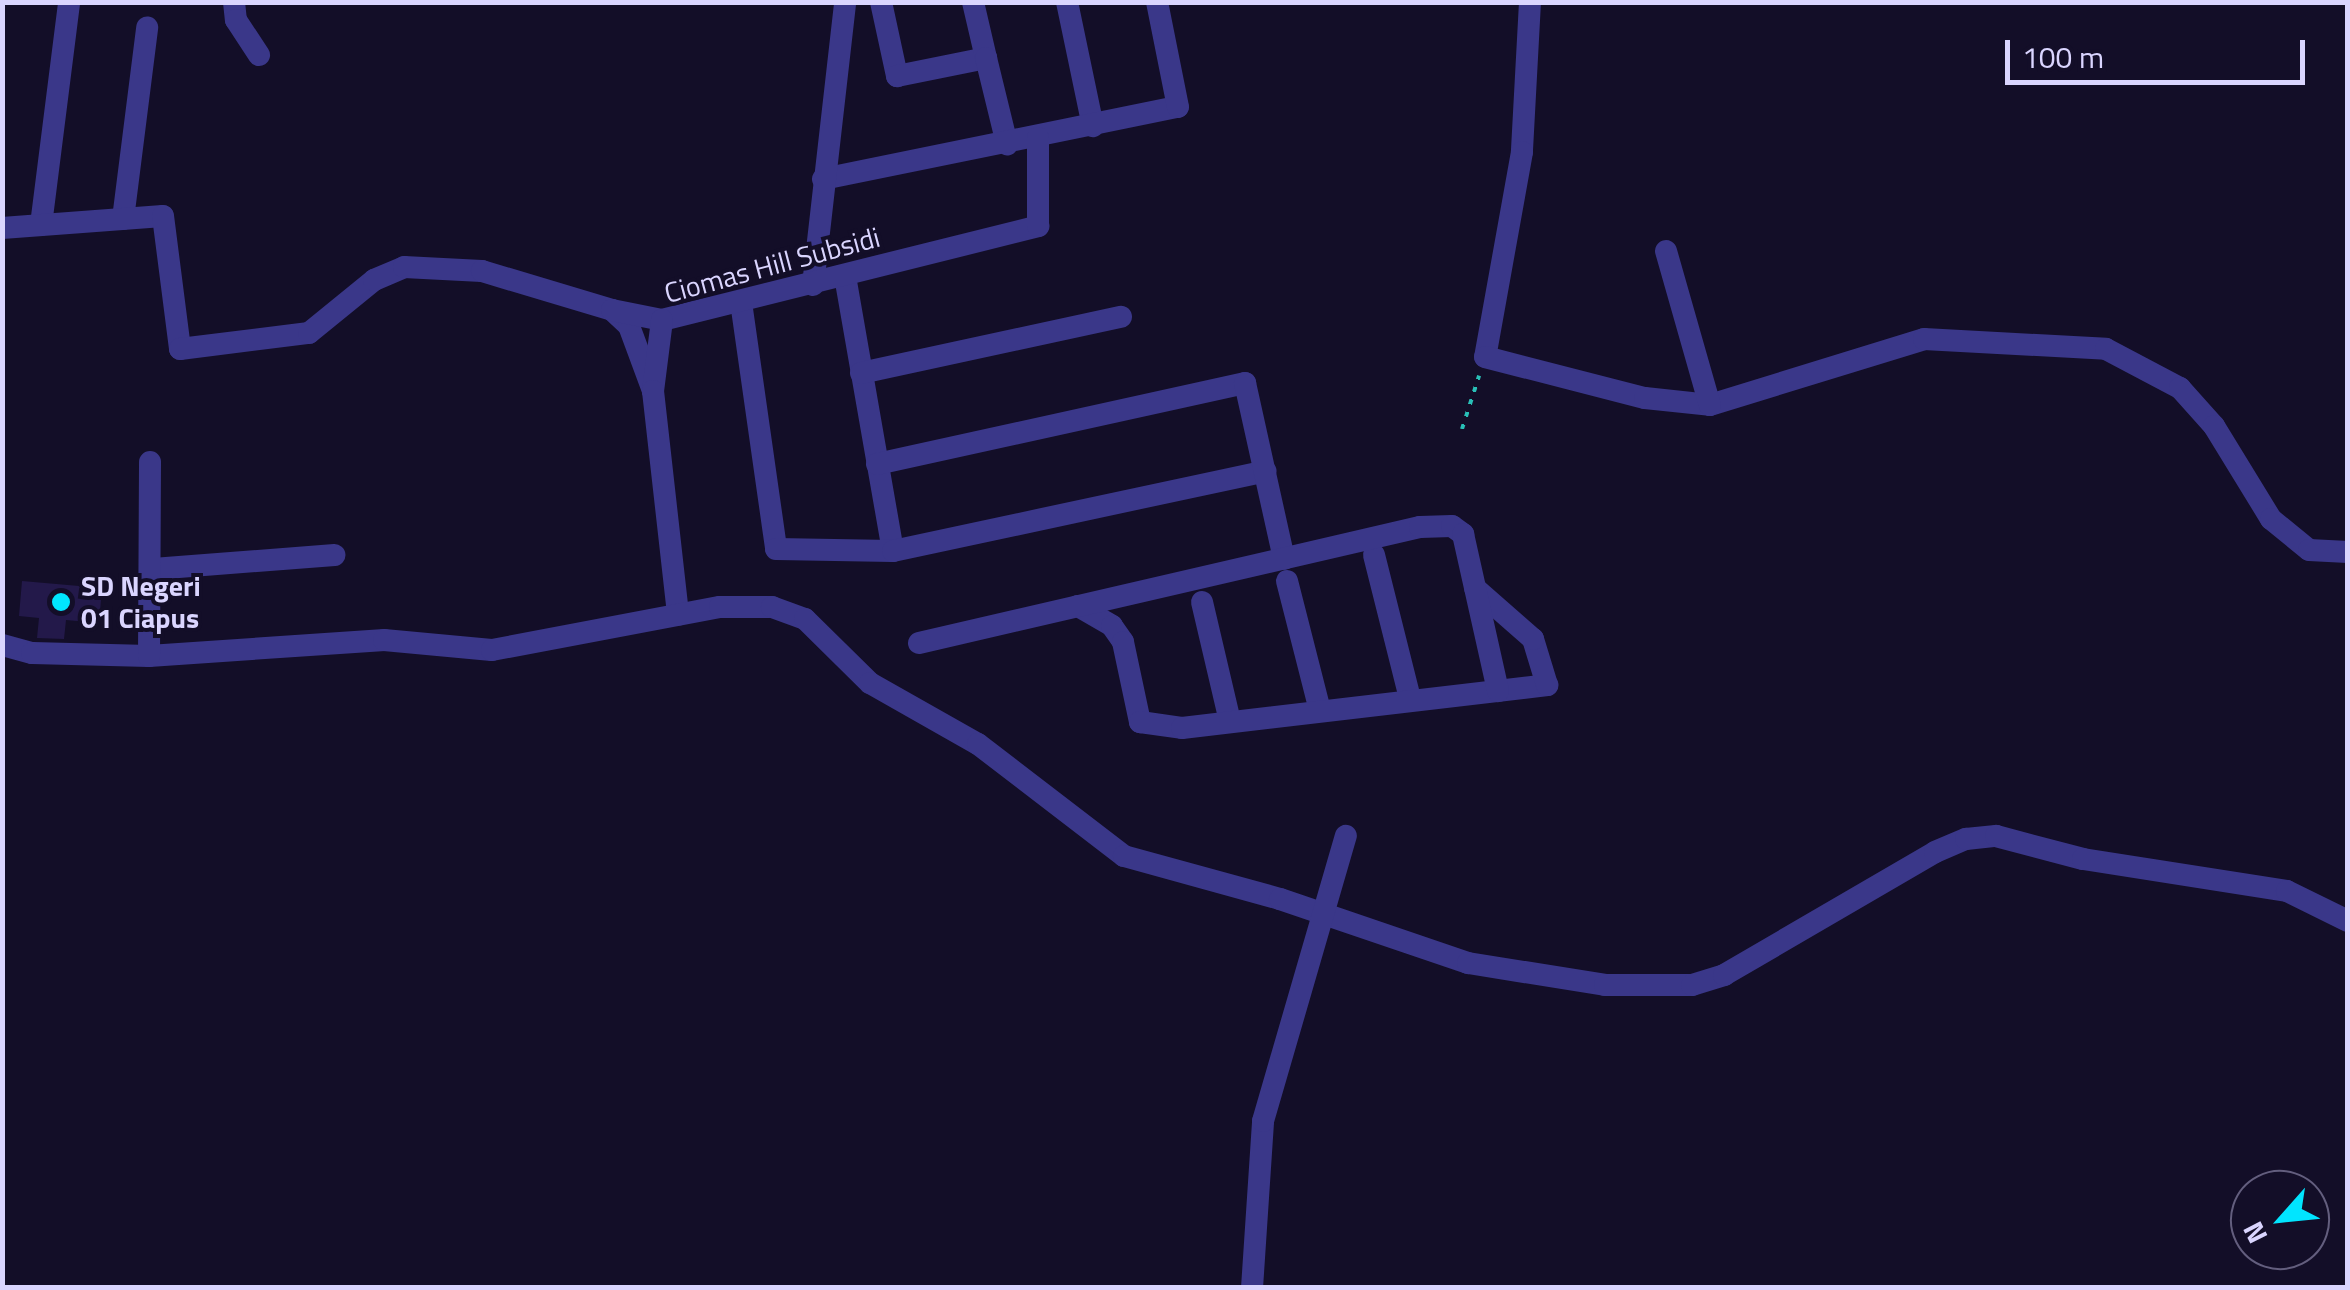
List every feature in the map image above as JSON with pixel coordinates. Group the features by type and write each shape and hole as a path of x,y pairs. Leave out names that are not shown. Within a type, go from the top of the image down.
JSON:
{"street":[{"path":"41,225 69,2"},
{"path":"234,2 236,20 259,55"},
{"path":"812,285 846,2"},
{"path":"882,2 897,76 986,58"},
{"path":"973,2 1008,144"},
{"path":"1068,2 1094,126"},
{"path":"823,178 1178,107 1157,2"},
{"path":"1530,2 1522,152 1485,357 1644,398 1710,405 1924,338 2106,349 2135,359 2180,388 2214,426 2271,519 2309,550 2348,552"},
{"path":"123,219 147,28"},
{"name":"Ciomas Hill Subsidi","path":"678,616 653,391 662,320 1038,226 1038,138"},
{"path":"2,228 163,216 180,348 309,333 374,280 404,267 482,272 612,310 662,320"},
{"path":"1666,251 1692,360 1710,405"},
{"path":"845,276 893,551"},
{"path":"741,302 776,549 893,551 1264,471"},
{"path":"612,310 629,326 653,391"},
{"path":"861,374 1121,317"},
{"path":"877,464 1246,384 1319,707"},
{"path":"148,656 152,569 150,462"},
{"path":"919,642 1078,606 1286,570 1452,526 1462,534 1498,691"},
{"path":"152,569 334,555"},
{"path":"1374,555 1410,698"},
{"path":"1078,606 1112,626 1122,642 1140,722 1182,728 1319,707 1547,685 1534,639 1475,588"},
{"path":"1202,602 1230,721"},
{"path":"2,645 32,653 148,656 384,640 492,650 755,605 805,619 870,683 978,744 1124,856 1322,914 1468,964 1605,985 1692,985 1765,956 1935,852 1966,839 1996,836 2151,872 2287,891 2348,921"},
{"path":"1252,1288 1264,1122 1346,836"}],"path":[{"path":"1462,429 1485,357"}],"building":[{"name":"SD Negeri 01 Ciapus","path":"22,581 102,588 99,623 66,620 64,639 37,638 39,618 19,616"}],"place":[{"name":"SD Negeri 01 Ciapus","path":"61,602"}]}
